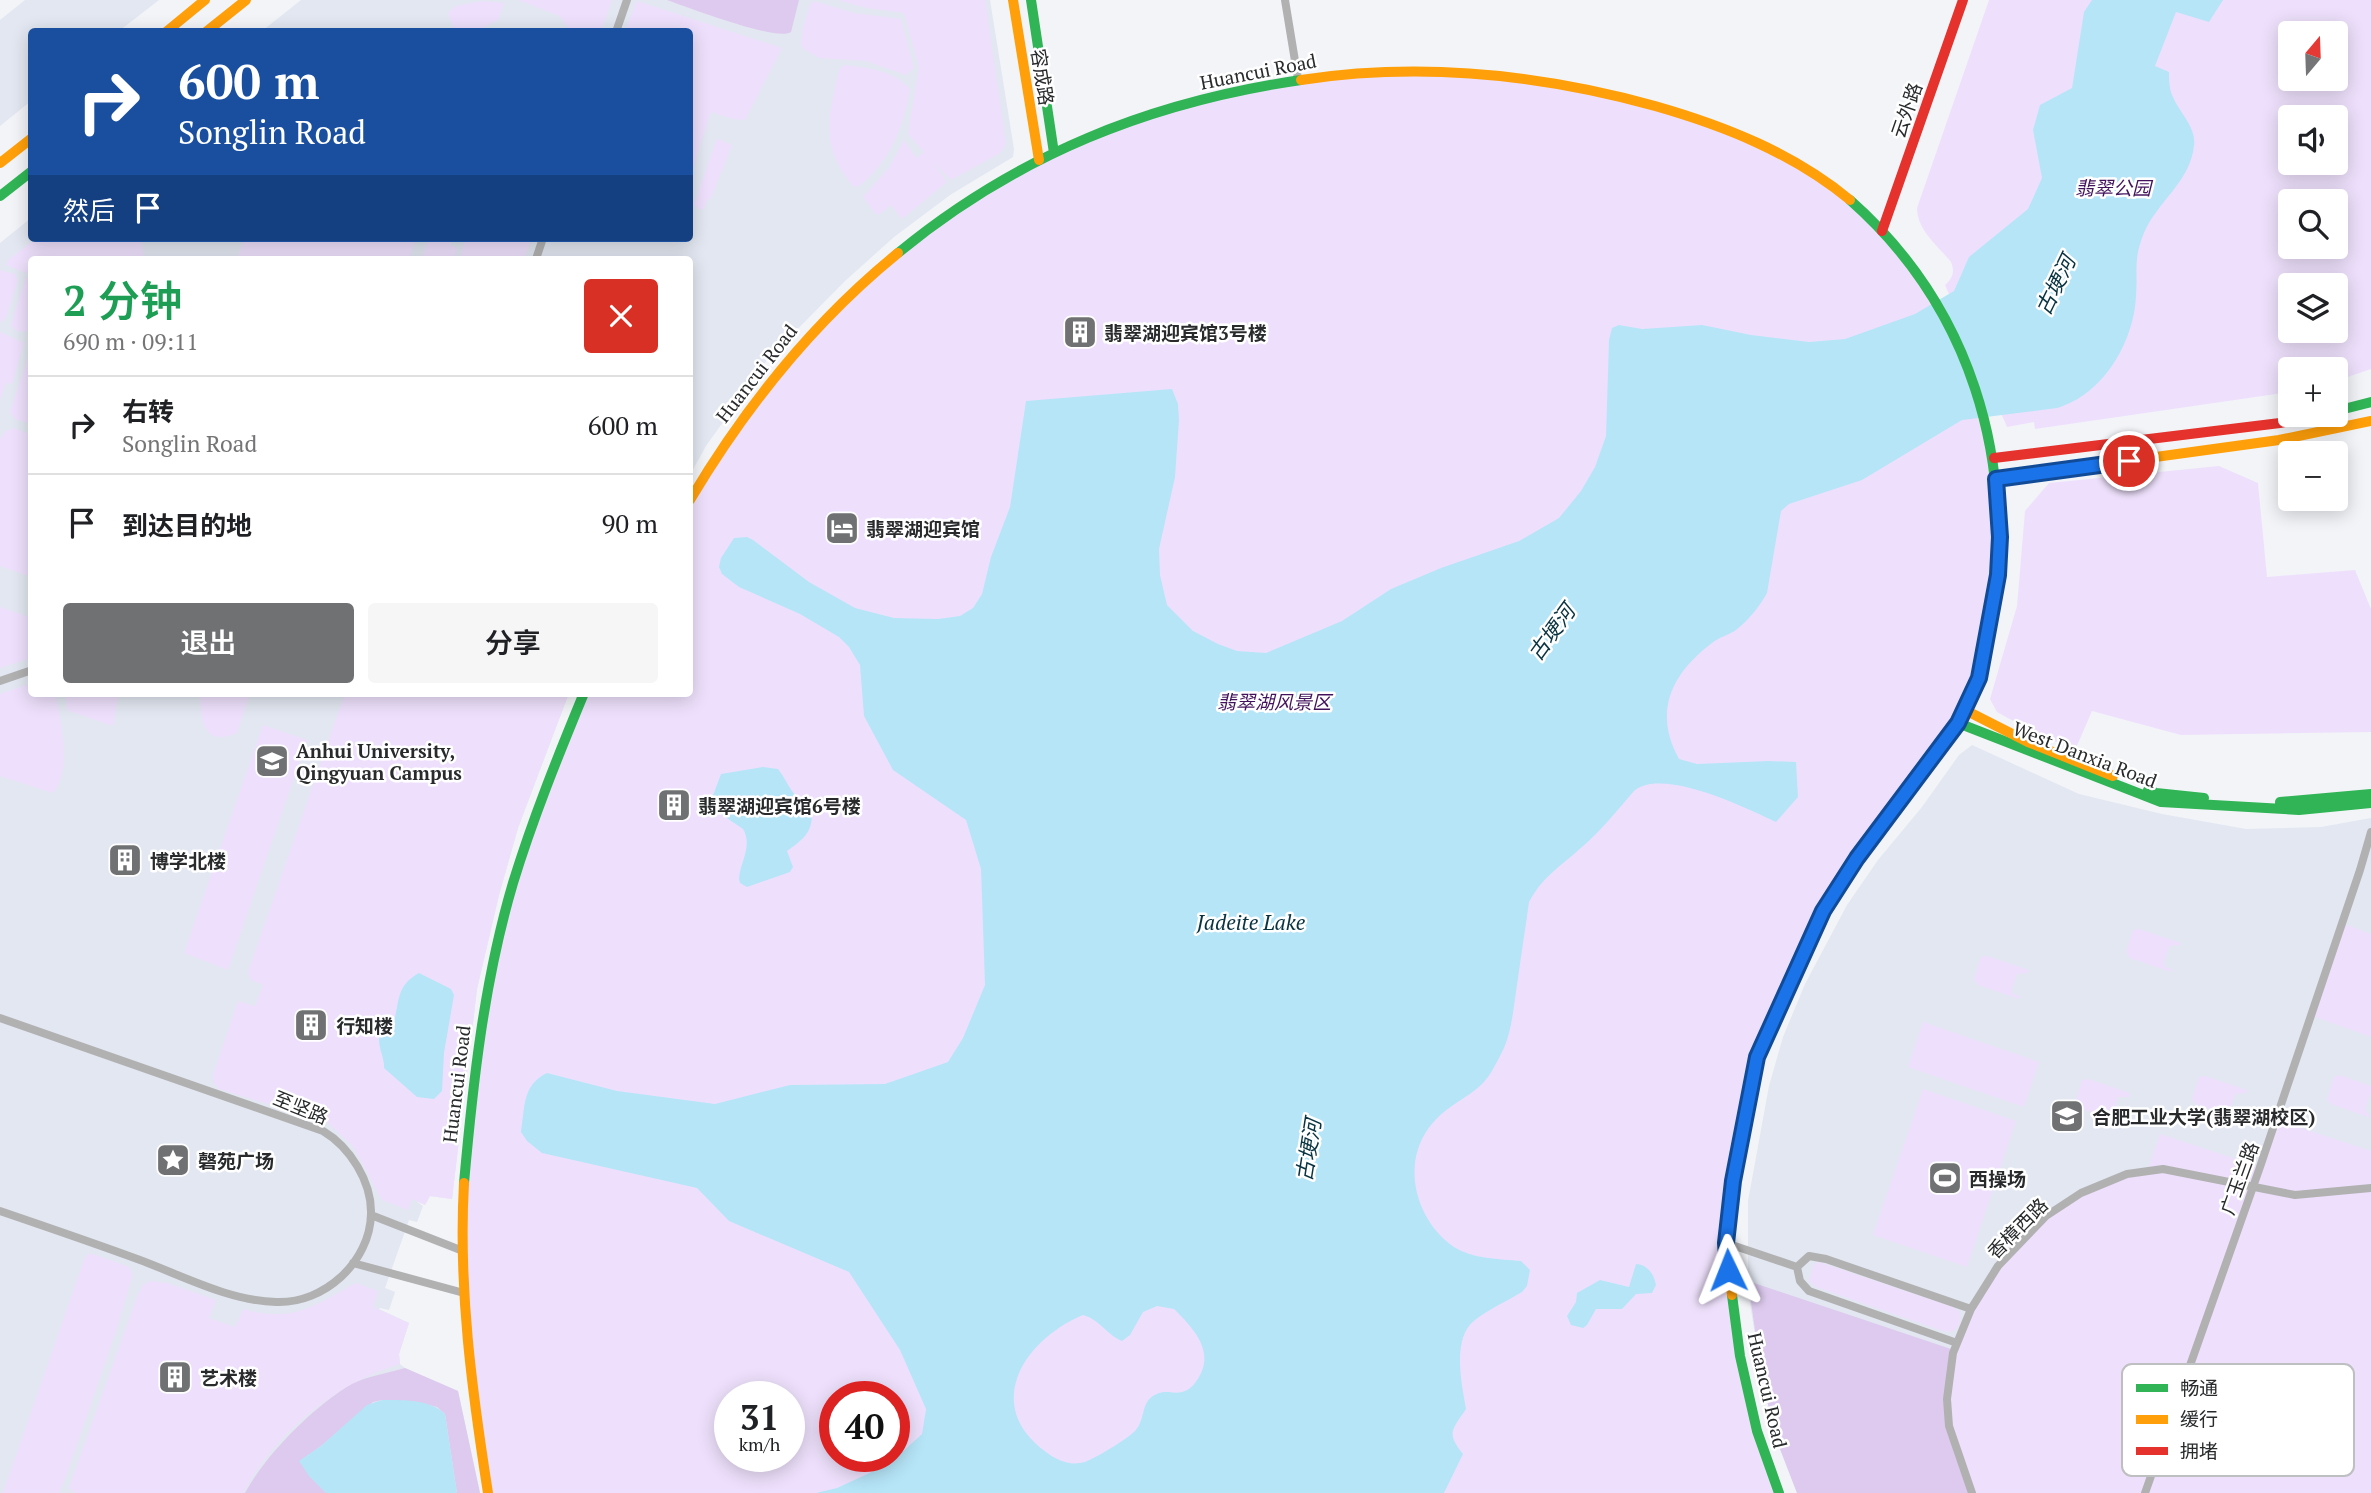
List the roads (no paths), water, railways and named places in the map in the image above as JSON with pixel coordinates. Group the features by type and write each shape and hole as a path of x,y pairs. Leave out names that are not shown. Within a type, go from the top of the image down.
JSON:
{"street":[{"path":"171,28 205,0"},
{"path":"211,28 246,0"},
{"path":"616,28 627,0"},
{"name":"容成路","path":"1013,0 1039,160"},
{"name":"容成路","path":"1031,0 1054,153"},
{"path":"1285,0 1298,79"},
{"name":"云外路","path":"1882,231 1963,0"},
{"name":"Huancui Road","path":"693,495 720,449 755,399 801,343 894,255 955,208 1007,176 1054,153 1165,109 1228,92 1298,79 1371,71 1462,71 1544,80 1628,97 1706,122 1798,163 1850,200 1882,231 1923,284 1969,369 1994,458 2000,537 1998,575 1979,678 1965,710 1857,858 1816,923 1757,1057 1733,1181 1726,1243 1740,1356 1756,1431 1779,1493"},
{"path":"0,163 28,141"},
{"path":"0,197 28,174"},
{"path":"1996,479 2279,440 2371,421 2370,403 2348,408"},
{"path":"1994,458 2278,423"},
{"path":"0,681 28,671"},
{"name":"Huancui Road","path":"488,1493 472,1396 464,1293 464,1184 472,1078 491,968 507,905 529,831 561,743 582,697"},
{"name":"West Danxia Road","path":"1965,710 2028,742 2156,793 2232,801 2290,803 2371,794"},
{"name":"West Danxia Road","path":"1958,723 2161,802 2300,810 2371,803"},
{"name":"广玉兰路","path":"2190,1364 2340,933 2371,832"},
{"name":"至坚路","path":"0,1018 323,1131 346,1150 357,1166 369,1193 371,1215 370,1234 366,1244 353,1263 328,1288 302,1300 279,1303 256,1301 190,1280 0,1211"},
{"name":"香樟西路","path":"1972,1493 1949,1426 1949,1377 1957,1343 1971,1309 1998,1266 2046,1216 2081,1194 2127,1174 2162,1169 2295,1195 2371,1188"},
{"path":"371,1215 463,1251"},
{"path":"1726,1243 1797,1267"},
{"path":"1797,1267 1809,1256 1826,1259 1971,1309"},
{"path":"353,1263 464,1293"},
{"path":"1797,1267 1800,1282 1809,1291 1957,1343"},
{"name":"广玉兰路","path":"2145,1493 2151,1476"}],"water":[{"name":"Jadeite Lake","path":"2092,0 2223,0 2209,22 2176,12 2155,66 2169,72 2172,96 2189,124 2194,146 2180,181 2144,233 2137,258 2136,296 2129,331 2113,364 2102,379 2074,401 2057,408 1962,420 1862,480 1789,504 1781,511 1767,593 1761,603 1733,632 1718,639 1698,655 1677,681 1670,695 1667,725 1679,759 1697,764 1796,762 1798,797 1776,822 1706,792 1665,784 1648,784 1635,790 1596,834 1547,878 1529,902 1513,1016 1504,1047 1484,1082 1447,1109 1428,1129 1415,1160 1417,1193 1422,1209 1441,1236 1461,1251 1486,1258 1521,1261 1530,1270 1527,1286 1522,1292 1475,1320 1463,1338 1460,1362 1466,1409 1454,1427 1453,1436 1463,1454 1444,1493 816,1493 837,1488 872,1472 910,1472 910,1445 922,1434 926,1409 900,1350 849,1272 729,1221 697,1188 542,1153 527,1141 521,1132 529,1090 547,1073 617,1091 715,1104 790,1085 885,1084 948,1062 963,1038 985,985 981,869 966,820 893,770 864,716 860,665 849,647 839,637 800,614 739,587 722,574 719,567 721,558 734,538 747,537 753,540 809,582 855,608 894,618 938,619 960,616 973,608 982,594 991,557 1010,507 1026,401 1172,389 1178,404 1179,420 1175,477 1159,549 1160,575 1167,605 1193,631 1218,644 1237,651 1266,653 1342,621 1391,589 1441,568 1519,541 1559,518 1581,491 1595,467 1606,436 1609,340 1612,328 1619,325 1642,329 1702,325 1751,335 1809,342 1845,339 1915,314 1954,291 1969,257 2028,209 2042,178 2033,130 2040,105 2072,88 2084,12","holes":["1157,1306 1174,1309 1188,1323 1203,1348 1203,1367 1199,1377 1187,1390 1162,1392 1148,1400 1139,1426 1125,1439 1085,1462 1069,1463 1046,1452 1027,1434 1016,1414 1014,1394 1018,1375 1044,1340 1062,1326 1083,1315 1122,1341 1130,1335 1143,1312"]},
{"path":"763,767 778,769 795,795 812,805 811,821 804,837 787,851 793,867 790,872 747,887 740,883 739,879 746,835 743,829 709,806 721,774"},
{"path":"419,973 451,989 454,995 444,1053 442,1091 434,1099 417,1097 384,1068 380,1046 379,1037 394,1021 403,988"},
{"path":"1636,1264 1644,1266 1652,1274 1656,1285 1652,1293 1636,1294 1622,1309 1596,1309 1583,1328 1571,1325 1567,1316 1576,1302 1577,1293 1600,1280 1629,1287"},
{"path":"382,1400 424,1403 445,1414 457,1493 326,1493 309,1476 299,1461 321,1446 367,1405"}],"place":[{"name":"翡翠湖迎宾馆3号楼","path":"1080,332"},
{"name":"翡翠湖迎宾馆","path":"842,528"},
{"name":"Anhui University, Qingyuan Campus","path":"272,761"},
{"name":"翡翠湖迎宾馆6号楼","path":"674,805"},
{"name":"博学北楼","path":"125,860"},
{"name":"行知楼","path":"311,1025"},
{"name":"合肥工业大学(翡翠湖校区)","path":"2067,1116"},
{"name":"磬苑广场","path":"173,1160"},
{"name":"西操场","path":"1945,1178"},
{"name":"艺术楼","path":"175,1377"}],"park label":[{"name":"翡翠公园","path":"2113,187"},
{"name":"翡翠湖风景区","path":"1274,701"}],"water label":[{"name":"古埂河","path":"2055,285"},
{"name":"古埂河","path":"1551,632"},
{"name":"古埂河","path":"1308,1150"}]}
